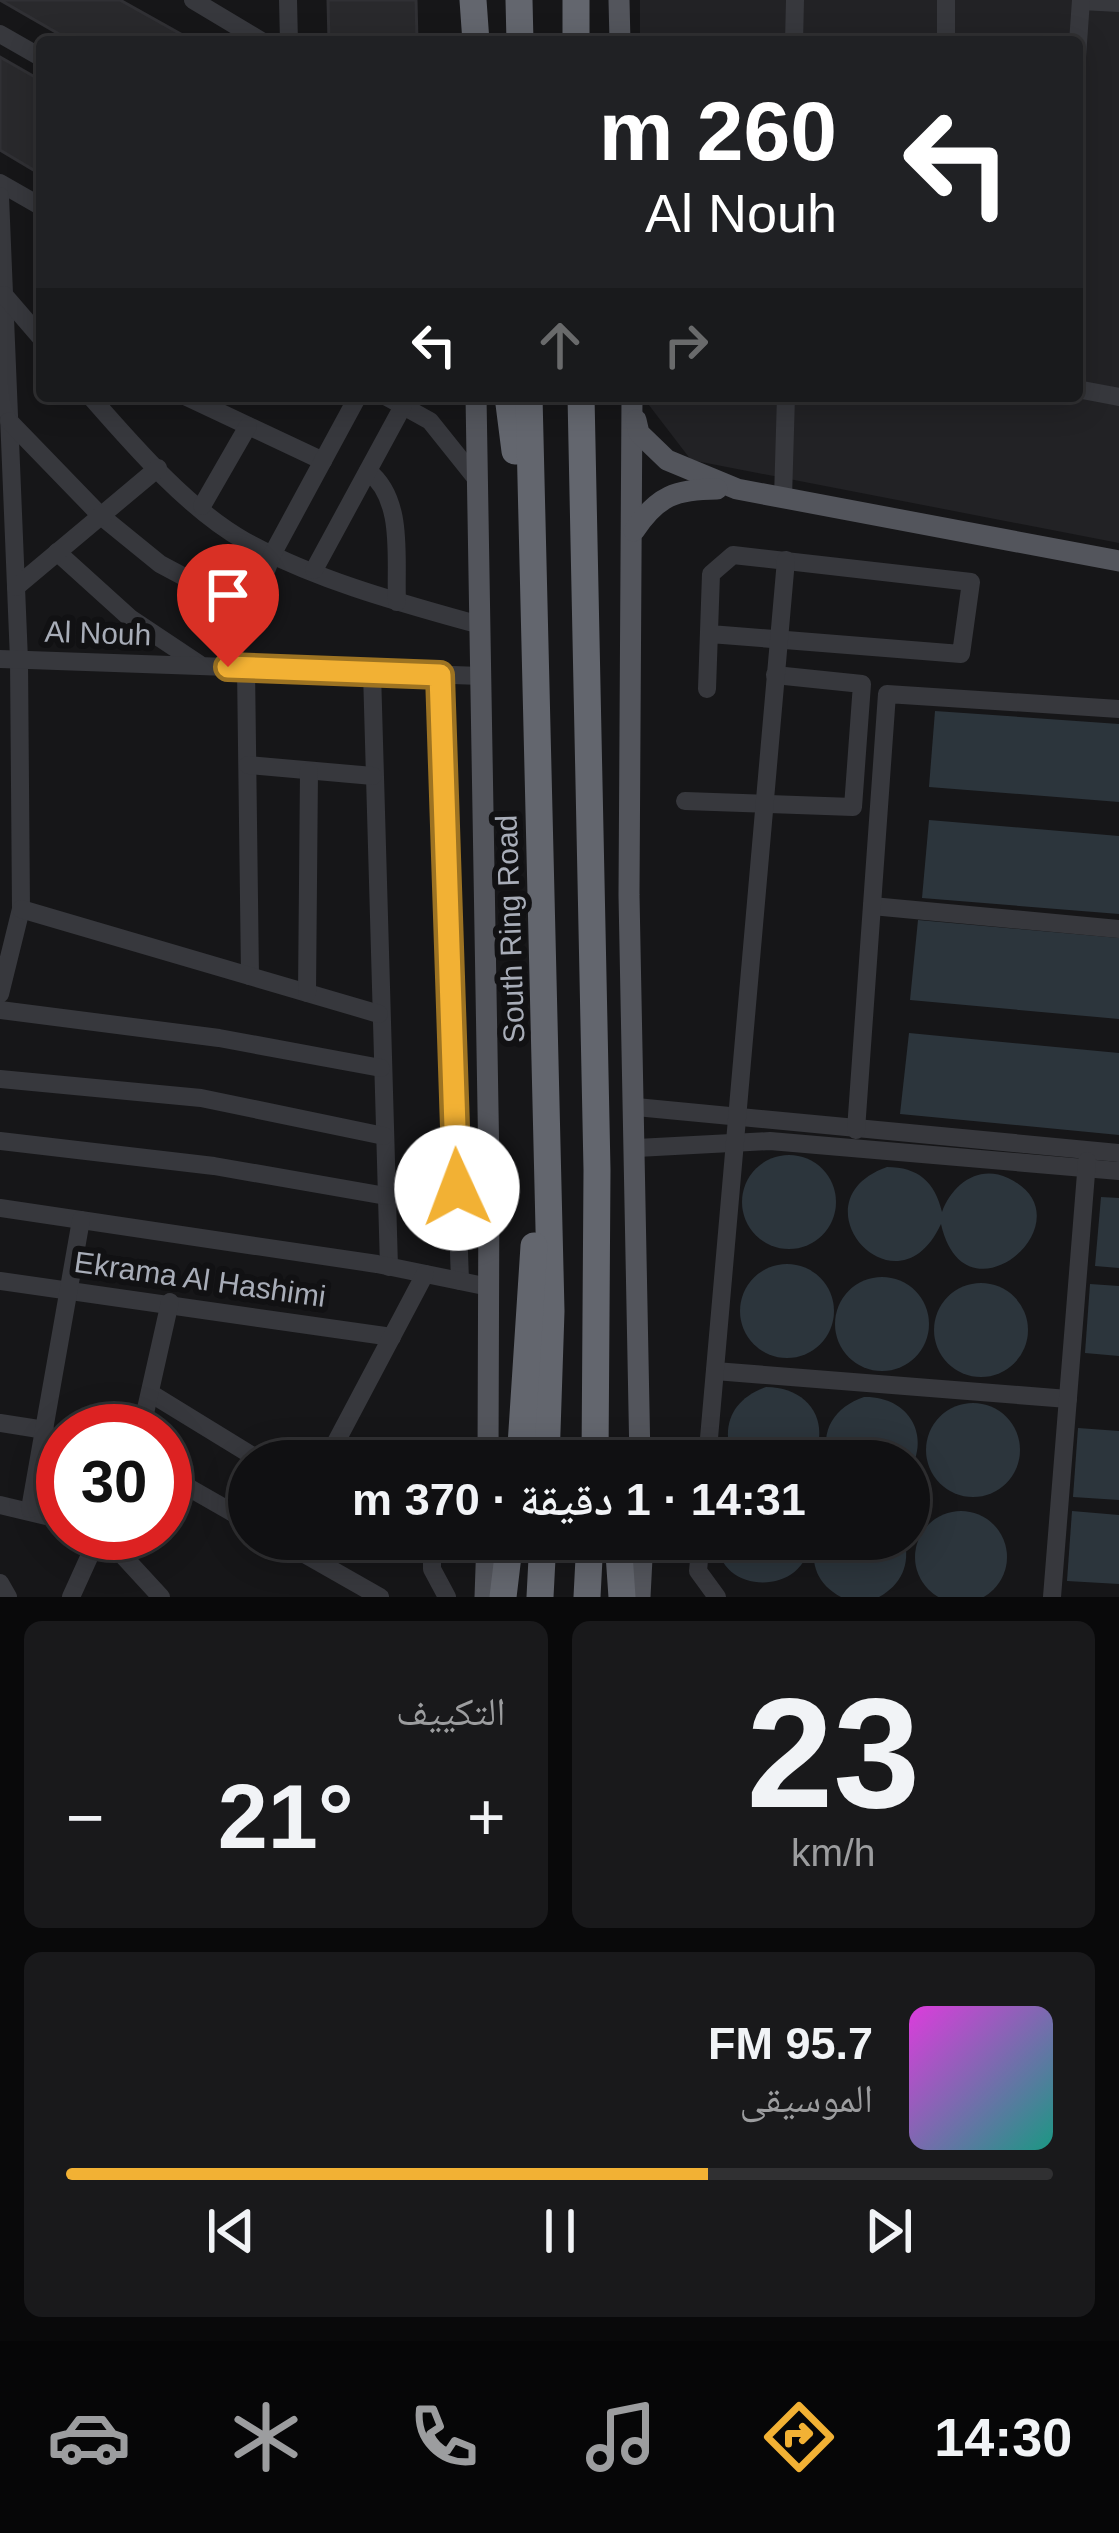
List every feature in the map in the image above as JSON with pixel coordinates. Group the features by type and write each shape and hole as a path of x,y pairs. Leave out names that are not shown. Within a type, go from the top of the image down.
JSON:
{"highway":[{"path":"471,0 473,36"},
{"path":"519,0 520,36"},
{"path":"575,0 576,36"},
{"path":"509,402 534,599"},
{"name":"South Ring Road","path":"529,402 547,1056 551,1311 547,1440"},
{"path":"580,402 595,1440"},
{"path":"586,640 600,402"},
{"path":"521,1440 547,1056"},
{"path":"596,1256 609,1440"},
{"path":"503,1597 507,1560"},
{"path":"540,1597 542,1560"},
{"path":"587,1597 589,1560"},
{"path":"619,1560 622,1597"}],"main road":[{"path":"620,0 620,36"},
{"path":"476,402 488,1440"},
{"path":"632,402 629,895 640,1440"},
{"path":"633,402 639,433 667,460 736,489"},
{"path":"634,532 660,499 679,488 736,489 1119,561"},
{"path":"485,1597 486,1560"},
{"path":"640,1597 642,1560"}],"street":[{"path":"193,0 253,36"},
{"path":"288,0 289,36"},
{"path":"794,36 795,0"},
{"path":"946,0 946,36"},
{"path":"1078,36 1081,1 1119,3"},
{"path":"0,34 36,55"},
{"path":"0,183 36,203"},
{"path":"0,196 16,587 9,659 10,814 21,908 0,994"},
{"path":"4,295 35,326"},
{"path":"1083,390 1119,397"},
{"path":"97,402 158,468 243,539 397,602 480,625"},
{"path":"197,402 323,460"},
{"path":"250,976 248,765 237,668 250,612 273,553 355,402"},
{"path":"396,402 430,421 478,481"},
{"path":"783,498 786,402"},
{"path":"314,570 403,406"},
{"path":"9,421 101,516 160,564 250,612"},
{"path":"202,506 248,425"},
{"path":"16,587 158,468"},
{"path":"368,471 385,484 393,508 397,602"},
{"path":"57,552 130,618 202,666"},
{"path":"707,688 711,574 733,555 971,582 961,654 710,634"},
{"path":"709,1440 786,560"},
{"name":"Al Nouh","path":"9,659 481,676"},
{"path":"371,672 389,1267"},
{"path":"440,675 460,1282"},
{"path":"685,801 853,807 862,684 775,675"},
{"path":"856,1130 887,694 1119,709"},
{"path":"248,765 373,776"},
{"path":"308,993 309,770"},
{"path":"872,906 1119,929"},
{"path":"21,908 379,1014"},
{"path":"0,1010 219,1038 381,1068"},
{"path":"0,1078 201,1098 384,1136"},
{"path":"636,1107 1087,1159 1119,1171"},
{"path":"0,1141 214,1166 386,1196"},
{"path":"637,1148 770,1141 1087,1159 1119,1153"},
{"path":"1052,1597 1087,1159"},
{"path":"0,1208 389,1267 489,1287"},
{"path":"49,1404 81,1220"},
{"path":"337,1440 425,1274"},
{"name":"Ekrama Al Hashimi","path":"0,1281 392,1337"},
{"path":"147,1404 170,1302"},
{"path":"715,1371 1068,1399"},
{"path":"150,1393 228,1441"},
{"path":"0,1423 36,1429"},
{"path":"30,1509 36,1477"},
{"path":"192,1489 228,1510"},
{"path":"0,1504 36,1511"},
{"path":"71,1597 88,1560"},
{"path":"126,1560 161,1597"},
{"path":"308,1560 348,1588 380,1597"},
{"path":"432,1560 447,1597"},
{"path":"699,1560 698,1570 717,1597"}],"shaded area":[{"path":"640,0 1119,0 1119,543 691,460 647,402 1083,402 1083,36 640,36"},
{"path":"935,711 1119,724 1119,802 929,787"},
{"path":"929,820 1119,836 1119,914 922,898"},
{"path":"918,920 1119,938 1119,1019 910,1000"},
{"path":"909,1033 1119,1053 1119,1135 900,1114"},
{"path":"789,1155 822,1169 836,1202 822,1235 789,1249 756,1235 742,1202 756,1169"},
{"path":"887,1167 924,1178 942,1212 952,1193 977,1175 1008,1178 1031,1196 1037,1217 1030,1238 1015,1256 995,1267 974,1268 954,1254 941,1224 922,1251 900,1261 879,1258 861,1245 850,1226 849,1204 860,1183"},
{"path":"1101,1197 1119,1198 1119,1268 1095,1266"},
{"path":"787,1264 820,1278 834,1311 820,1344 787,1358 754,1344 740,1311 754,1278"},
{"path":"882,1277 915,1291 929,1324 915,1357 882,1371 849,1357 835,1324 849,1291"},
{"path":"981,1283 1014,1297 1028,1330 1014,1363 981,1377 948,1363 934,1330 948,1297"},
{"path":"1090,1284 1119,1286 1119,1356 1085,1353"},
{"path":"766,1387 781,1389 805,1400 818,1420 818,1440 728,1440 732,1415 754,1392"},
{"path":"864,1397 893,1403 912,1420 917,1440 826,1440 832,1421"},
{"path":"964,1404 999,1411 1012,1424 1019,1441 1012,1476 999,1489 982,1496 947,1489 930,1468 927,1440 934,1424 947,1411"},
{"path":"1078,1428 1119,1431 1119,1500 1073,1497"},
{"path":"961,1511 993,1525 1007,1557 993,1589 981,1597 941,1597 929,1589 916,1560 930,1560 930,1524"},
{"path":"1072,1511 1119,1515 1119,1584 1067,1581"},
{"path":"722,1560 804,1560 795,1572 780,1580 746,1580 731,1572"},
{"path":"815,1560 905,1560 893,1586 879,1597 841,1597 817,1573"}],"building":[{"path":"0,0 120,0 184,36 63,36"},
{"path":"328,0 416,0 417,36 329,36"},
{"path":"0,57 36,78 36,171 0,150"}],"route":[{"path":"228,667 440,675 457,1188"}]}
